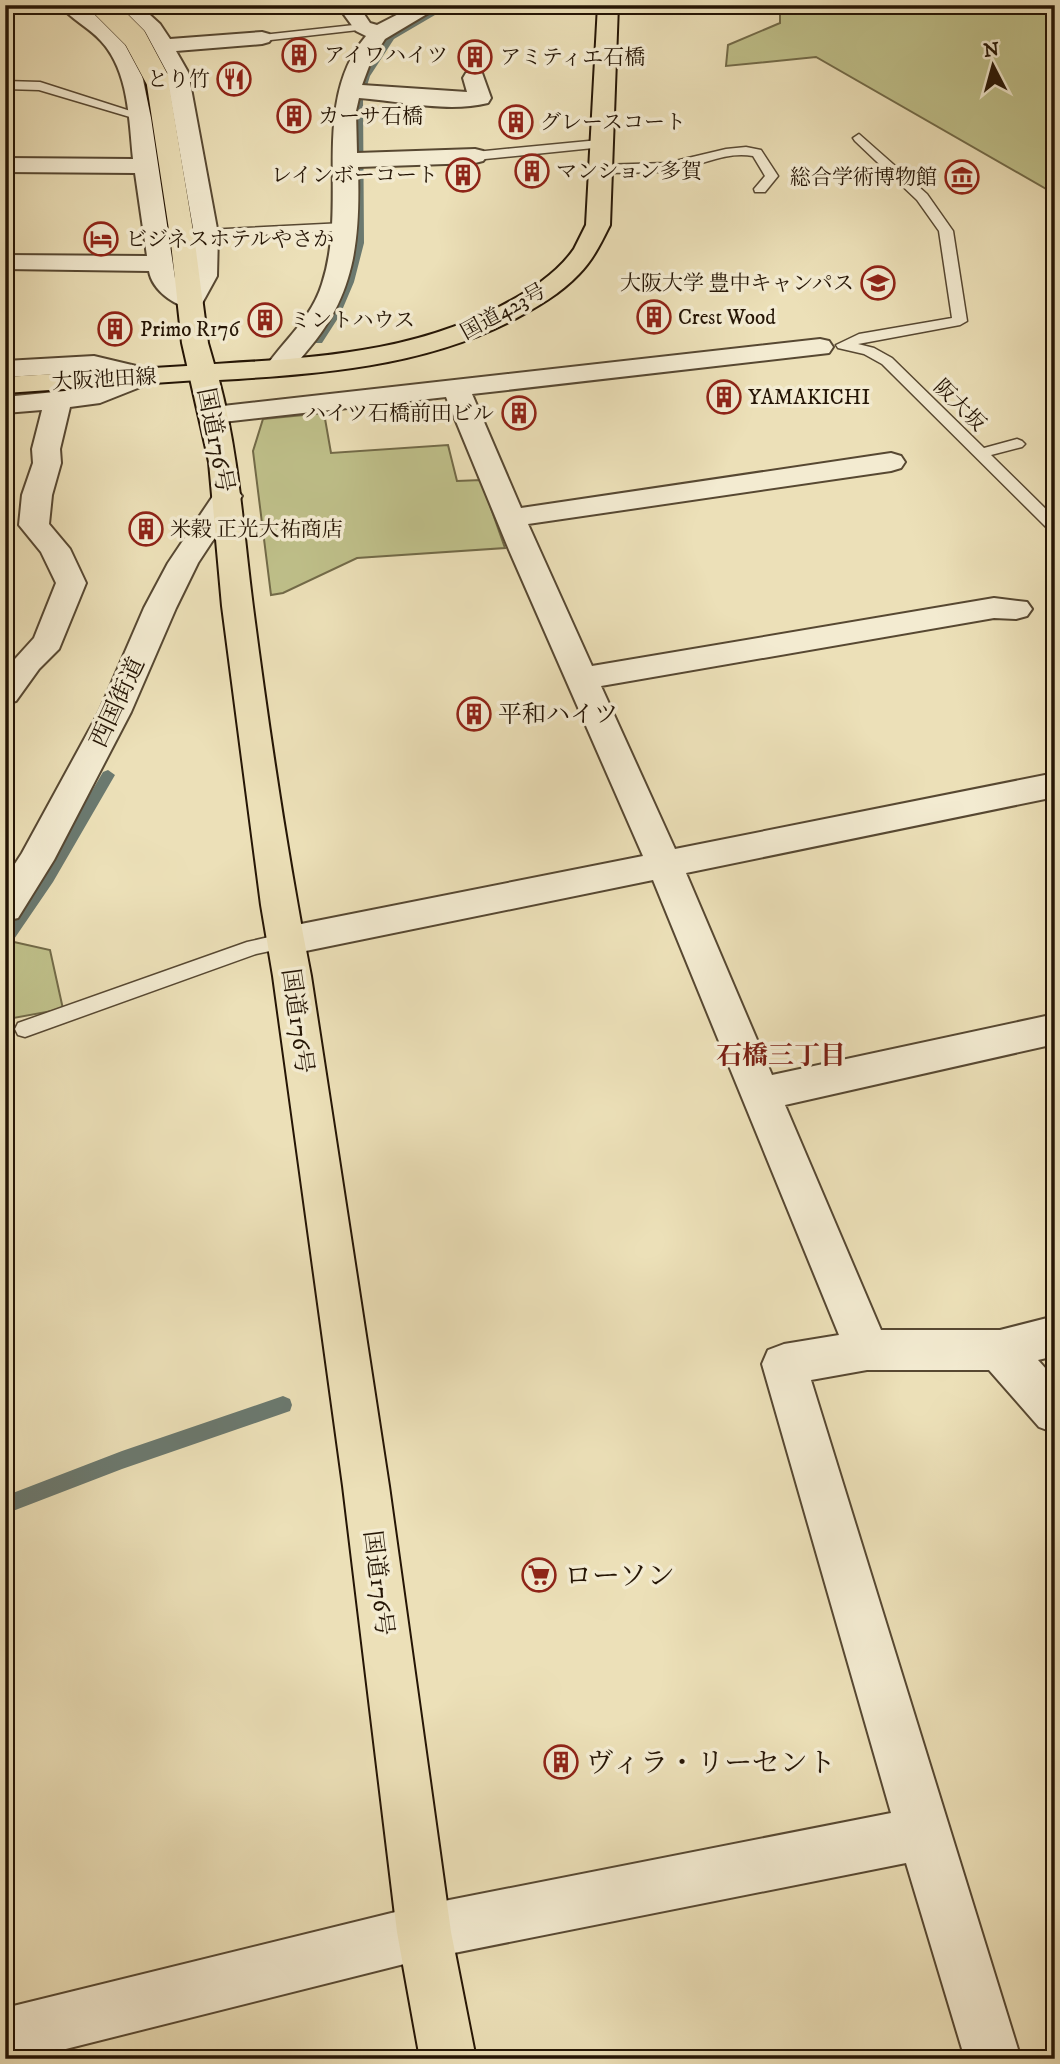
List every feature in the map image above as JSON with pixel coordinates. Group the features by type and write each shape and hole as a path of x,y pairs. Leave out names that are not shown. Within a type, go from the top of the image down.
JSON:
{"main road":[{"name":"国道423号","path":"202,373 351,363 410,352 460,337 536,297 566,273 588,244 597,225 608,5"},
{"name":"国道176号","path":"85,8 135,35 150,56 157,79 195,343 214,415 227,496 237,607 366,1486 424,1932 448,2059"},
{"name":"大阪池田線","path":"5,385 202,373"}],"street":[{"path":"85,8 107,5"},
{"path":"85,8 117,47 132,75 163,281 191,302 204,276 206,234 177,72 153,28 126,5"},
{"path":"347,5 371,30"},
{"path":"278,368 324,310 338,273 345,243 344,227 356,160 345,111 358,91 362,57 371,30 432,5"},
{"path":"117,47 163,42 262,38"},
{"path":"358,91 455,100 480,98 474,78"},
{"path":"356,160 475,156"},
{"path":"5,165 145,166"},
{"path":"5,262 160,264"},
{"path":"214,415 833,346"},
{"path":"5,369 94,364 143,376"},
{"path":"5,405 90,397 143,376"},
{"path":"457,390 664,863 867,1350"},
{"path":"5,693 28,662 48,642 71,583 55,549 34,526 37,495 47,463 46,449 58,401"},
{"path":"511,518 891,461"},
{"name":"西国街道","path":"5,908 36,860 115,712 160,608 183,564 227,496"},
{"path":"583,678 994,608 1016,609"},
{"path":"286,941 322,936 664,863 1055,785"},
{"path":"760,1094 1055,1029"},
{"path":"993,2059 784,1364 867,1350 1000,1350 1055,1336"},
{"path":"1000,1350 1055,1412"},
{"path":"5,2036 424,1932 923,1833"}],"lane":[{"path":"262,38 371,30"},
{"path":"5,85 40,86 140,116"},
{"path":"833,346 859,338 960,321 946,231 922,197 859,138"},
{"path":"475,156 599,156 677,166 723,152 747,150 757,153 772,176 760,189"},
{"path":"206,234 344,227"},
{"name":"阪大坂","path":"833,346 869,351 887,362 1055,527"},
{"path":"979,454 1017,444"},
{"path":"25,1029 254,947 286,941"}],"green space":[{"path":"780,5 1055,5 1055,194 816,57 726,66 728,45 780,23"},
{"path":"324,413 331,453 448,445 457,481 481,480 505,548 357,558 283,593 271,595 253,451 263,419"},
{"path":"14,942 50,950 63,1009 13,1018 11,1043 5,1045 5,953"}],"waterway":[{"path":"318,341 335,315 349,282 359,243 358,99 366,76 391,37 448,5"},
{"path":"5,941 48,878 108,775"},
{"path":"5,1505 122,1460 283,1405"}],"place":[{"name":"アイワハイツ","path":"299,55"},
{"name":"アミティエ石橋","path":"475,57"},
{"name":"とり竹","path":"234,79"},
{"name":"カーサ石橋","path":"294,116"},
{"name":"グレースコート","path":"516,122"},
{"name":"マンション多賀","path":"532,171"},
{"name":"レインボーコート","path":"463,175"},
{"name":"総合学術博物館","path":"962,177"},
{"name":"ビジネスホテルやさか","path":"101,239"},
{"name":"大阪大学 豊中キャンパス","path":"878,283"},
{"name":"Crest Wood","path":"654,317"},
{"name":"ミントハウス","path":"265,320"},
{"name":"Primo R176","path":"115,329"},
{"name":"YAMAKICHI","path":"724,397"},
{"name":"ハイツ石橋前田ビル","path":"519,413"},
{"name":"米穀 正光大祐商店","path":"146,529"},
{"name":"平和ハイツ","path":"474,714"},
{"name":"ローソン","path":"539,1575"},
{"name":"ヴィラ・リーセント","path":"561,1762"}],"district":[{"name":"石橋三丁目","path":"781,1055"}]}
